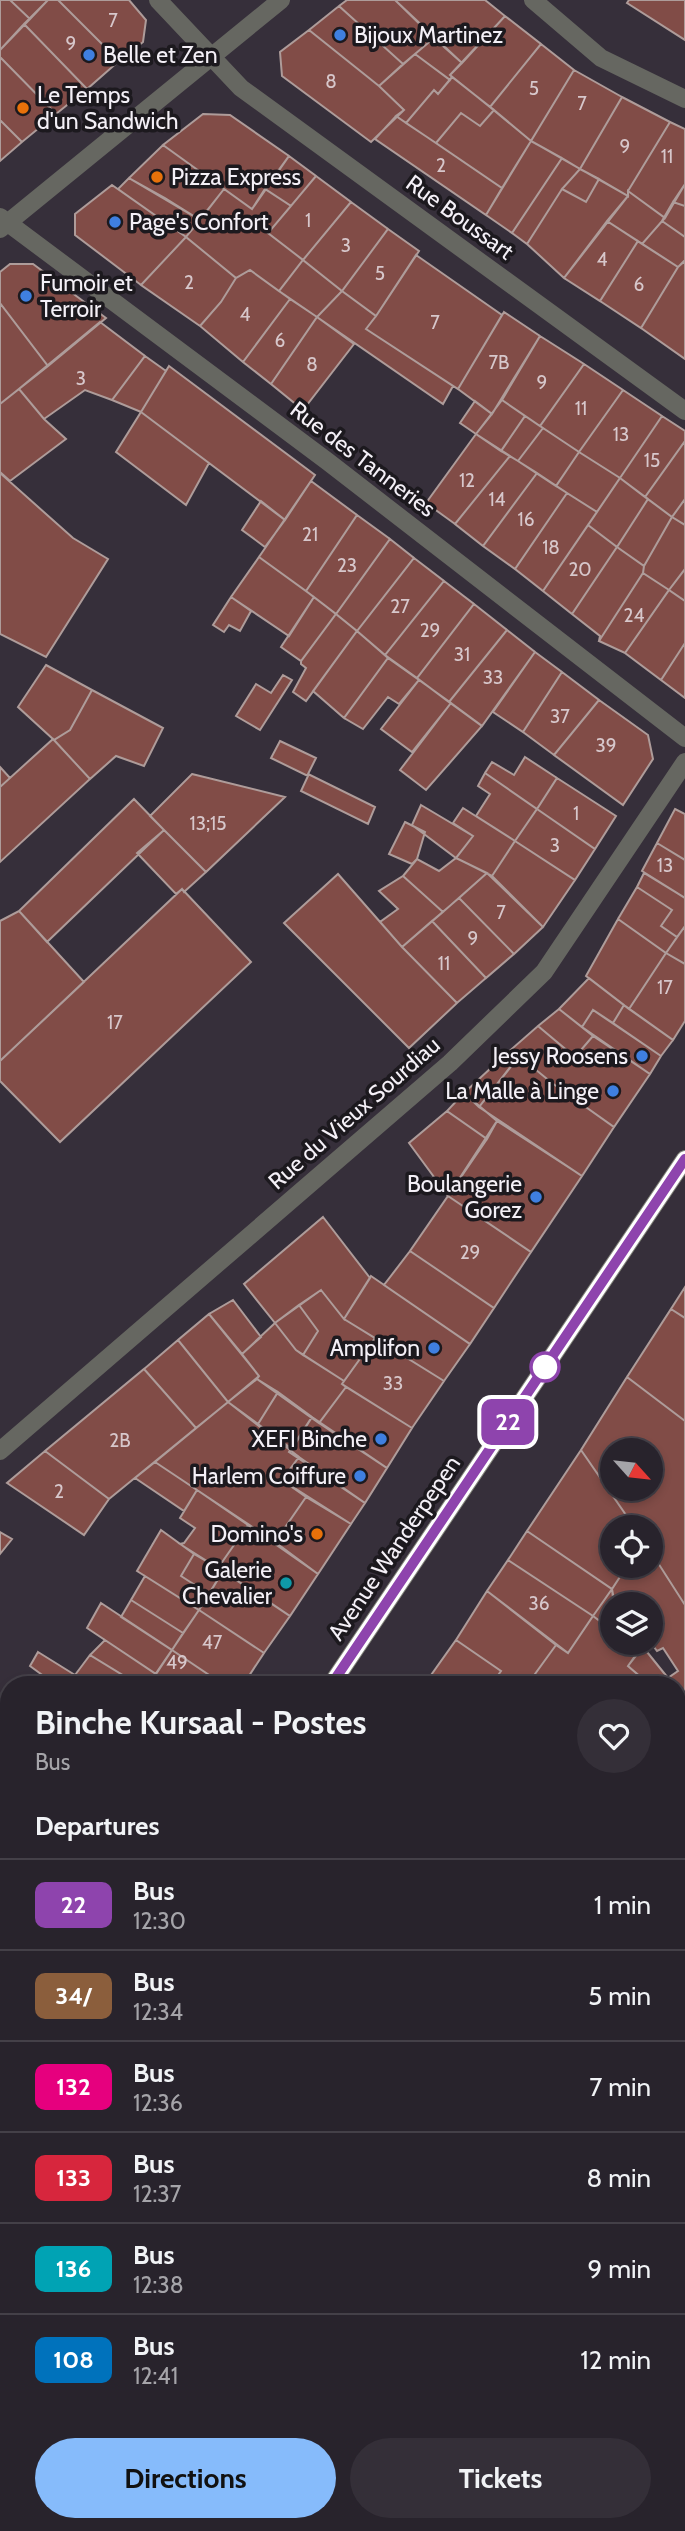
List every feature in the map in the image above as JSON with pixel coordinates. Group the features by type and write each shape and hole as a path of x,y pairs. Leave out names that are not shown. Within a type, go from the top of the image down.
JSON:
{"main road":[{"name":"Avenue Wanderpepen","path":"337,1676 685,1159"}],"street":[{"name":"Rue Boussart","path":"158,0 241,88 685,411"},
{"path":"3,223 281,0"},
{"path":"533,0 601,58 685,99"},
{"name":"Rue des Tanneries","path":"3,223 327,461 685,738"},
{"name":"Rue du Vieux Sourdiau","path":"0,1451 450,1063 544,972 685,762"}],"building":[{"path":"0,0 10,0 30,19 0,50"},
{"path":"10,0 48,0 30,19"},
{"path":"48,0 58,0 119,61 87,89 24,24"},
{"path":"58,0 129,0 146,20 143,42 119,61"},
{"path":"347,0 395,0 434,38 403,64 339,6"},
{"path":"395,0 485,0 505,16 462,63"},
{"path":"629,0 685,0 685,40 627,3"},
{"path":"339,6 403,64 379,86 309,30"},
{"path":"505,16 541,44 490,107 450,75"},
{"path":"24,24 87,89 56,114 0,57 0,50"},
{"path":"309,30 379,86 404,110 371,142 282,76 280,52"},
{"path":"434,38 462,63 450,75 450,80 415,54"},
{"path":"541,44 574,70 531,141 490,107"},
{"path":"415,54 450,80 438,94 434,90 406,123 396,116 404,110 379,86"},
{"path":"0,57 56,114 22,142 0,120"},
{"path":"574,70 622,97 580,169 531,141"},
{"path":"452,77 494,110 480,126 461,113 436,143 406,123 434,90 438,94"},
{"path":"622,97 670,122 628,191 628,196 580,169"},
{"path":"494,110 531,141 502,188 436,143 461,113 480,126"},
{"path":"203,114 230,115 289,156 252,209 163,145"},
{"path":"396,116 502,188 486,215 375,139"},
{"path":"0,120 22,142 0,161"},
{"path":"670,122 685,129 685,184 665,218 628,191"},
{"path":"531,141 562,158 512,233 486,215"},
{"path":"163,145 224,189 200,220 129,178"},
{"path":"289,156 316,176 291,206 265,189"},
{"path":"562,158 580,169 562,189 527,244 512,233"},
{"path":"580,169 599,179 586,202 562,189"},
{"path":"316,176 351,202 303,260 268,233"},
{"path":"129,178 200,220 186,237 118,189"},
{"path":"599,179 628,196 564,278 527,244 562,189 586,202"},
{"path":"685,184 685,206 673,202"},
{"path":"112,185 186,237 141,285 75,235 75,214"},
{"path":"224,189 252,209 265,189 291,206 268,233 303,260 279,291 250,270 236,278 186,237"},
{"path":"628,191 665,218 642,244 607,221 628,196"},
{"path":"351,202 388,229 342,291 303,260"},
{"path":"673,202 685,206 685,237 662,221"},
{"path":"607,221 638,241 600,301 564,278"},
{"path":"662,221 685,237 685,261 678,267 642,244"},
{"path":"388,229 419,251 376,316 342,291"},
{"path":"186,237 236,278 221,302 200,326 141,285"},
{"path":"638,241 678,267 641,328 600,301"},
{"path":"416,255 502,315 458,389 366,329"},
{"path":"303,260 342,291 317,317 279,291"},
{"path":"685,261 685,359 641,328"},
{"path":"10,264 33,264 106,318 48,366 0,303 0,272"},
{"path":"250,270 290,299 243,362 200,326 221,302 236,278"},
{"path":"342,291 376,316 366,329 453,386 443,404 317,317"},
{"path":"290,299 317,317 271,384 243,362"},
{"path":"0,303 48,366 0,404"},
{"path":"504,312 540,336 492,414 458,389"},
{"path":"317,317 354,344 303,410 271,384"},
{"path":"100,322 145,356 112,400 85,390 44,419 19,389"},
{"path":"540,336 584,364 540,426 502,400"},
{"path":"145,356 166,371 141,412 112,400"},
{"path":"584,364 623,390 579,452 540,426"},
{"path":"169,366 315,475 285,520 141,412"},
{"path":"19,389 44,419 66,439 10,481 0,472 0,404"},
{"path":"623,390 662,416 620,478 579,452"},
{"path":"502,400 525,416 501,451 476,434"},
{"path":"475,401 492,414 476,434 460,423"},
{"path":"141,412 209,463 186,505 116,452"},
{"path":"525,416 543,428 518,461 501,451"},
{"path":"662,416 685,431 685,441 645,497 620,478"},
{"path":"543,428 579,452 556,486 518,461"},
{"path":"476,434 510,456 455,524 426,503"},
{"path":"685,441 685,499 672,517 645,497"},
{"path":"579,452 620,478 597,512 556,486"},
{"path":"510,456 537,473 483,546 455,524"},
{"path":"0,473 73,538 108,559 46,657 0,634"},
{"path":"537,473 567,493 515,569 483,546"},
{"path":"620,478 648,499 617,547 588,525"},
{"path":"311,481 357,515 306,591 259,557"},
{"path":"567,493 597,512 543,591 515,569"},
{"path":"648,499 672,517 644,566 617,547"},
{"path":"685,499 685,525 672,517"},
{"path":"261,501 285,520 265,547 242,530"},
{"path":"357,515 390,539 336,614 306,591"},
{"path":"672,517 685,525 685,569 669,590 643,573 644,566"},
{"path":"588,525 617,547 572,614 543,591"},
{"path":"390,539 414,558 357,631 336,614"},
{"path":"617,547 644,566 643,573 599,641 600,636 572,614"},
{"path":"259,557 314,597 289,636 231,597"},
{"path":"414,558 444,581 385,655 357,631"},
{"path":"685,569 685,601 669,590"},
{"path":"643,573 669,590 625,653 599,641"},
{"path":"444,581 474,604 417,678 385,655"},
{"path":"669,590 685,601 685,643 661,680 625,653"},
{"path":"231,597 251,611 240,631 229,625 224,632 213,625"},
{"path":"314,597 336,614 301,661 281,647"},
{"path":"474,604 507,630 449,702 417,678"},
{"path":"336,614 357,631 306,701 293,692 306,668 301,661"},
{"path":"507,630 535,652 482,726 449,702"},
{"path":"357,631 388,658 344,718 313,691"},
{"path":"685,643 685,698 661,680"},
{"path":"535,652 562,672 523,732 493,712"},
{"path":"388,658 419,680 399,704 388,697 363,729 344,718"},
{"path":"46,665 92,690 70,730 54,740 18,707"},
{"path":"562,672 599,700 554,755 523,732"},
{"path":"283,675 292,680 260,730 236,716 256,684 271,693"},
{"path":"419,680 451,703 412,752 381,729"},
{"path":"92,690 163,728 144,766 116,756 90,779 54,740 70,730"},
{"path":"599,700 648,735 653,759 623,805 554,755"},
{"path":"451,703 482,726 426,790 400,770"},
{"path":"53,739 90,779 0,862 0,787"},
{"path":"280,741 316,758 308,774 375,807 368,824 301,791 308,776 271,758"},
{"path":"525,757 557,778 537,809 485,773 492,762 514,775"},
{"path":"0,767 10,778 0,787"},
{"path":"485,773 537,809 515,841 476,816 490,794 478,786"},
{"path":"192,774 285,797 206,872 150,816"},
{"path":"557,778 616,816 595,849 537,809"},
{"path":"134,799 164,830 47,942 19,911"},
{"path":"421,805 473,836 456,858 412,825"},
{"path":"463,808 515,841 492,876 456,858 473,836 453,823"},
{"path":"537,809 595,849 575,880 515,841"},
{"path":"675,809 685,814 685,860 657,843"},
{"path":"405,822 425,832 417,859 412,864 389,854"},
{"path":"164,830 206,872 184,892 182,889 176,894 137,853"},
{"path":"515,841 575,880 543,927 492,876"},
{"path":"657,843 685,860 685,898 642,871"},
{"path":"456,858 487,873 443,912 403,876 417,859 439,871"},
{"path":"487,873 543,927 514,954 459,898"},
{"path":"644,873 685,898 685,926 677,937 661,926 672,910 637,887"},
{"path":"338,874 402,947 457,1003 409,1048 284,923"},
{"path":"403,876 443,912 402,947 380,922 398,909 379,891"},
{"path":"637,887 672,910 661,926 677,937 666,953 618,919"},
{"path":"182,889 251,962 60,1142 0,1081 0,1061"},
{"path":"459,898 514,954 486,978 432,921"},
{"path":"19,911 84,982 0,1061 0,921"},
{"path":"618,919 666,953 629,1009 586,976"},
{"path":"432,921 486,978 457,1003 402,947"},
{"path":"685,926 685,964 666,953"},
{"path":"666,953 685,964 685,1021 673,1040 629,1009"},
{"path":"589,978 624,1005 613,1023 593,1010 582,1027 559,1009"},
{"path":"624,1005 673,1040 661,1056 613,1023"},
{"path":"559,1009 593,1036 575,1057 538,1026"},
{"path":"593,1010 661,1056 650,1074 582,1027"},
{"path":"538,1026 575,1057 593,1036 650,1074 614,1127 519,1056 517,1059 506,1054"},
{"path":"506,1054 517,1059 479,1107 464,1093"},
{"path":"519,1056 614,1127 582,1176 479,1107"},
{"path":"464,1093 497,1121 487,1139 447,1111"},
{"path":"447,1111 487,1139 448,1196 409,1143"},
{"path":"497,1121 582,1176 531,1252 448,1196"},
{"path":"448,1196 531,1252 494,1308 410,1251"},
{"path":"323,1217 370,1278 344,1319 321,1290 275,1323 244,1284"},
{"path":"410,1251 494,1308 470,1344 384,1285"},
{"path":"371,1276 470,1344 444,1381 344,1319"},
{"path":"685,1287 685,1318 671,1309"},
{"path":"321,1290 344,1319 375,1338 344,1381 303,1355 318,1331 299,1305"},
{"path":"233,1300 261,1337 242,1354 209,1314"},
{"path":"299,1305 318,1331 303,1355 275,1323"},
{"path":"671,1309 685,1318 685,1421 627,1377"},
{"path":"209,1314 259,1376 228,1402 178,1340"},
{"path":"275,1323 296,1350 344,1381 342,1384 346,1387 319,1423 257,1379 259,1376 242,1354"},
{"path":"375,1338 444,1381 412,1428 342,1384"},
{"path":"178,1340 228,1402 196,1428 144,1369"},
{"path":"144,1369 196,1428 109,1499 45,1451"},
{"path":"627,1377 685,1421 685,1605 663,1571 663,1515 626,1515 617,1502 663,1502 663,1438 600,1438 600,1477 581,1450"},
{"path":"257,1379 278,1392 258,1424 228,1402"},
{"path":"346,1387 412,1428 387,1468 319,1423"},
{"path":"278,1392 312,1417 292,1449 258,1424"},
{"path":"228,1402 299,1457 282,1480 306,1497 275,1542 155,1462"},
{"path":"312,1417 387,1468 365,1503 289,1452"},
{"path":"581,1450 600,1477 600,1502 617,1502 626,1515 600,1515 600,1578 619,1578 612,1589 527,1531"},
{"path":"45,1451 109,1499 84,1535 7,1483"},
{"path":"299,1457 365,1503 351,1524 282,1480"},
{"path":"155,1462 197,1490 184,1511 135,1478"},
{"path":"197,1490 248,1525 218,1568 180,1544 184,1543 195,1528 180,1518"},
{"path":"306,1497 351,1524 318,1574 275,1542"},
{"path":"248,1525 318,1574 290,1616 218,1568"},
{"path":"161,1530 194,1554 181,1576 209,1594 199,1610 137,1571"},
{"path":"527,1531 612,1589 610,1592 600,1592 600,1606 593,1616 508,1560"},
{"path":"0,1532 12,1539 0,1554"},
{"path":"194,1554 223,1571 209,1594 181,1576"},
{"path":"508,1560 593,1616 568,1653 487,1591"},
{"path":"223,1571 290,1616 264,1653 199,1610"},
{"path":"663,1571 685,1605 685,1676 671,1676 678,1671 663,1648 663,1592 612,1592 619,1578 663,1578"},
{"path":"145,1576 199,1610 183,1633 131,1600"},
{"path":"487,1591 556,1645 534,1676 497,1676 501,1671 456,1640"},
{"path":"131,1600 183,1633 172,1650 121,1617"},
{"path":"101,1603 172,1650 156,1674 87,1628"},
{"path":"600,1606 600,1621 593,1616"},
{"path":"199,1610 264,1653 249,1676 211,1676 172,1650"},
{"path":"593,1616 600,1621 600,1655 634,1655 628,1666 640,1676 534,1676 556,1645 568,1653"},
{"path":"105,1640 156,1674 124,1676 90,1655"},
{"path":"456,1640 501,1671 497,1676 430,1676"},
{"path":"172,1650 211,1676 154,1676"},
{"path":"38,1652 75,1675 90,1655 124,1676 44,1676 30,1666"},
{"path":"637,1655 649,1655 666,1676 640,1676 628,1666"}],"bus line":[{"name":"22","path":"337,1676 685,1159"}],"place":[{"name":"Bijoux Martinez","path":"340,35"},
{"name":"Belle et Zen","path":"89,55"},
{"name":"Le Temps d'un Sandwich","path":"23,108"},
{"name":"Pizza Express","path":"157,177"},
{"name":"Page's Confort","path":"115,222"},
{"name":"Fumoir et Terroir","path":"26,296"},
{"name":"Jessy Roosens","path":"642,1056"},
{"name":"La Malle à Linge","path":"613,1091"},
{"name":"Boulangerie Gorez","path":"536,1197"},
{"name":"Amplifon","path":"434,1348"},
{"name":"XEFI Binche","path":"381,1439"},
{"name":"Harlem Coiffure","path":"360,1476"},
{"name":"Domino's","path":"317,1534"},
{"name":"Galerie Chevalier","path":"286,1583"}]}
